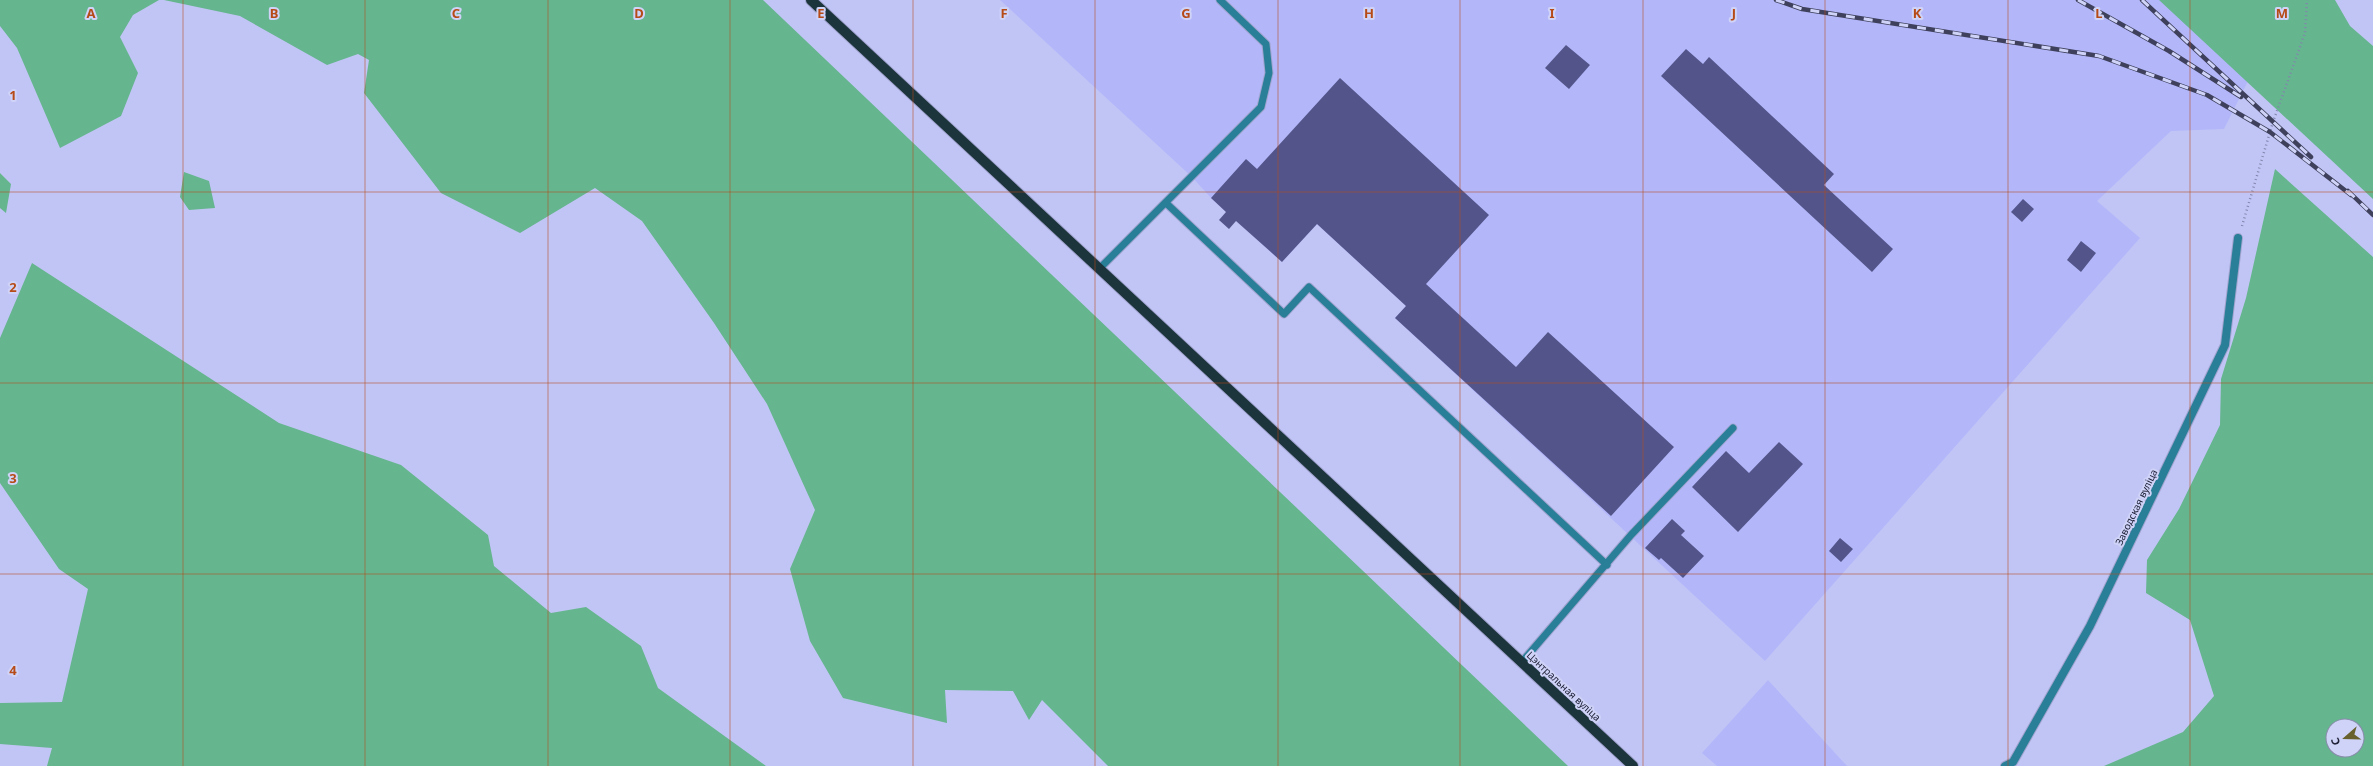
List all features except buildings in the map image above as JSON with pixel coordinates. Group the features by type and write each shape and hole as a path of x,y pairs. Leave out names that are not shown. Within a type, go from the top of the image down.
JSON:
{"main road":[{"name":"Цэнтральная вуліца","path":"811,0 1633,766"}],"street":[{"name":"Заводская вуліца","path":"2005,766 2013,762 2090,626 2225,345 2238,238"}],"lane":[{"path":"1100,268 1261,107 1269,73 1266,44 1220,0"},
{"path":"1166,203 1284,314 1309,287 1607,565"},
{"path":"1521,662 1607,565 1631,535 1733,428"}],"path":[{"path":"2238,238 2273,122 2305,33 2307,0"}],"shaded area":[{"path":"1000,0 2268,0 2257,63 2224,129 2171,131 2097,201 2140,238 1765,661 1395,318 1406,306 1317,224 1282,262 1211,198 1192,177"},
{"path":"1768,680 1847,766 1717,766 1702,753"}],"green space":[{"path":"0,0 159,0 133,15 120,37 138,73 121,116 60,148 17,48 0,26"},
{"path":"164,0 763,0 1568,766 1108,766 1042,700 1029,720 1013,691 945,690 947,723 843,698 810,641 790,569 815,510 767,404 714,323 642,221 595,188 520,233 441,193 364,93 369,60 358,54 327,65 240,16"},
{"path":"2159,0 2335,0 2350,26 2373,46 2373,199"},
{"path":"2275,169 2373,257 2373,766 2104,766 2183,732 2214,696 2190,620 2146,593 2147,560 2179,509 2220,425 2221,379 2246,298"},
{"path":"184,172 209,181 215,208 189,210 180,197"},
{"path":"0,173 11,184 6,213 0,208"},
{"path":"32,263 279,423 401,465 488,535 494,566 551,613 586,607 641,646 658,688 766,766 47,766 52,748 0,744 0,703 62,702 88,589 59,569 0,483 0,338"}],"railway":[{"path":"1776,0 1802,9 2099,56 2207,95 2270,132 2351,195"},
{"path":"2078,0 2169,51 2241,97"},
{"path":"2142,0 2311,157"},
{"path":"2348,191 2373,215"}]}
